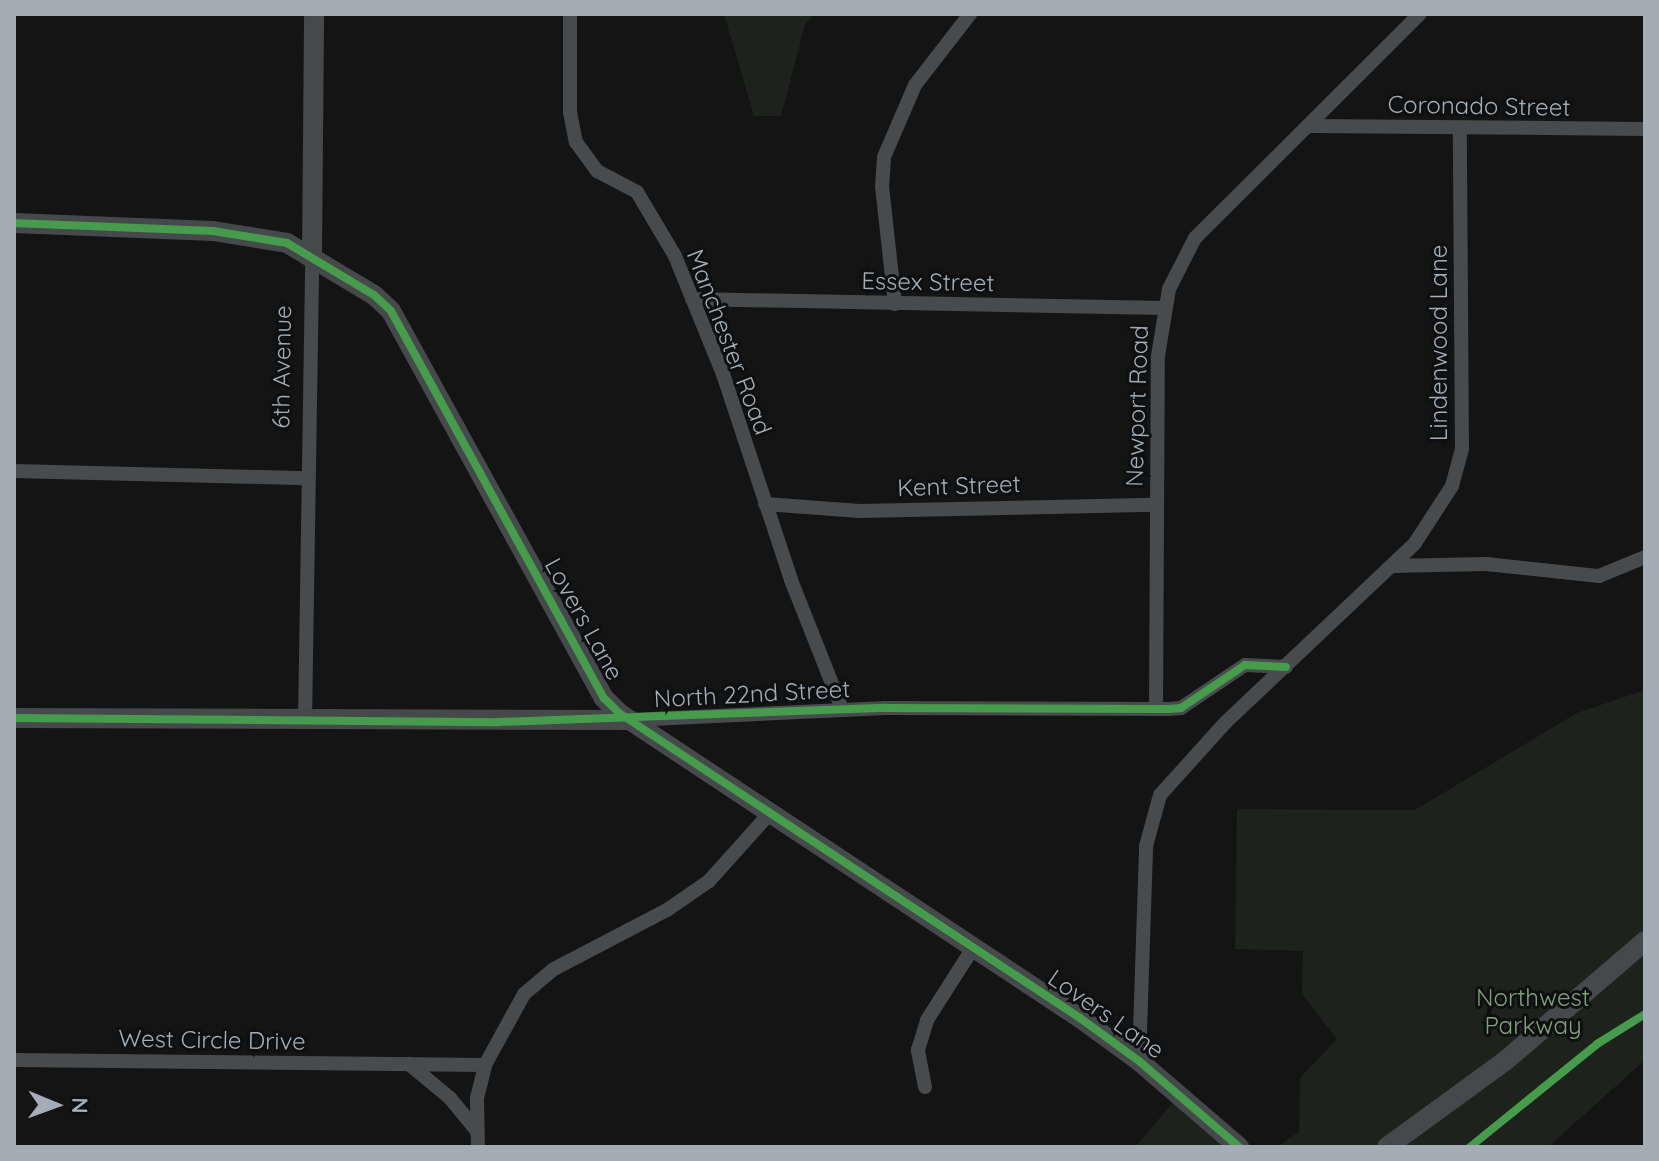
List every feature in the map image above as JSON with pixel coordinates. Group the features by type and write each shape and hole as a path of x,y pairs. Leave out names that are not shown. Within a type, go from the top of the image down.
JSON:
{"street":[{"name":"6th Avenue","path":"305,721 314,14"},
{"name":"Manchester Road","path":"570,14 570,112 576,142 587,162 637,192 652,210 692,299 842,709"},
{"path":"895,304 882,187 884,157 915,85 970,14"},
{"name":"Newport Road","path":"1156,709 1155,505 1164,308 1195,238 1312,126 1420,14"},
{"name":"Coronado Street","path":"1312,126 1645,129"},
{"name":"Lindenwood Lane","path":"1139,1061 1146,846 1152,809 1176,774 1391,566 1435,517 1452,486 1462,448 1460,129"},
{"name":"Lovers Lane","path":"14,223 213,231 287,243 312,254 391,311 604,698 629,720 1139,1061 1239,1147"},
{"name":"Essex Street","path":"692,299 1164,308"},
{"path":"14,471 306,478"},
{"name":"Kent Street","path":"765,504 860,511 1155,505"},
{"path":"1391,566 1486,564 1599,576 1645,557"},
{"name":"North 22nd Street","path":"14,718 629,720 842,709 1181,708 1245,665 1286,667"},
{"path":"478,1147 485,1065 524,994 554,969 667,910 709,881 770,813"},
{"path":"1387,1147 1516,1052 1645,941"},
{"path":"925,1087 918,1050 927,1020 973,948"},
{"name":"West Circle Drive","path":"14,1060 485,1065"},
{"path":"409,1064 450,1098 477,1131"}],"green space":[{"path":"724,14 814,14 805,25 781,116 754,116"},
{"name":"Northwest Parkway","path":"1645,690 1645,1060 1548,1147 1277,1147 1299,1132 1300,1078 1337,1039 1302,994 1303,951 1235,949 1237,809 1415,810 1577,713"},
{"path":"1176,1099 1231,1147 1135,1147"}],"cycle path":[{"path":"14,223 213,231 287,243 374,295 391,311 604,698 619,713 1080,1018 1139,1061 1239,1147"},
{"path":"14,718 498,722 886,708 1169,709 1181,708 1245,665 1286,667"},
{"path":"1470,1147 1597,1044 1645,1014"}]}
